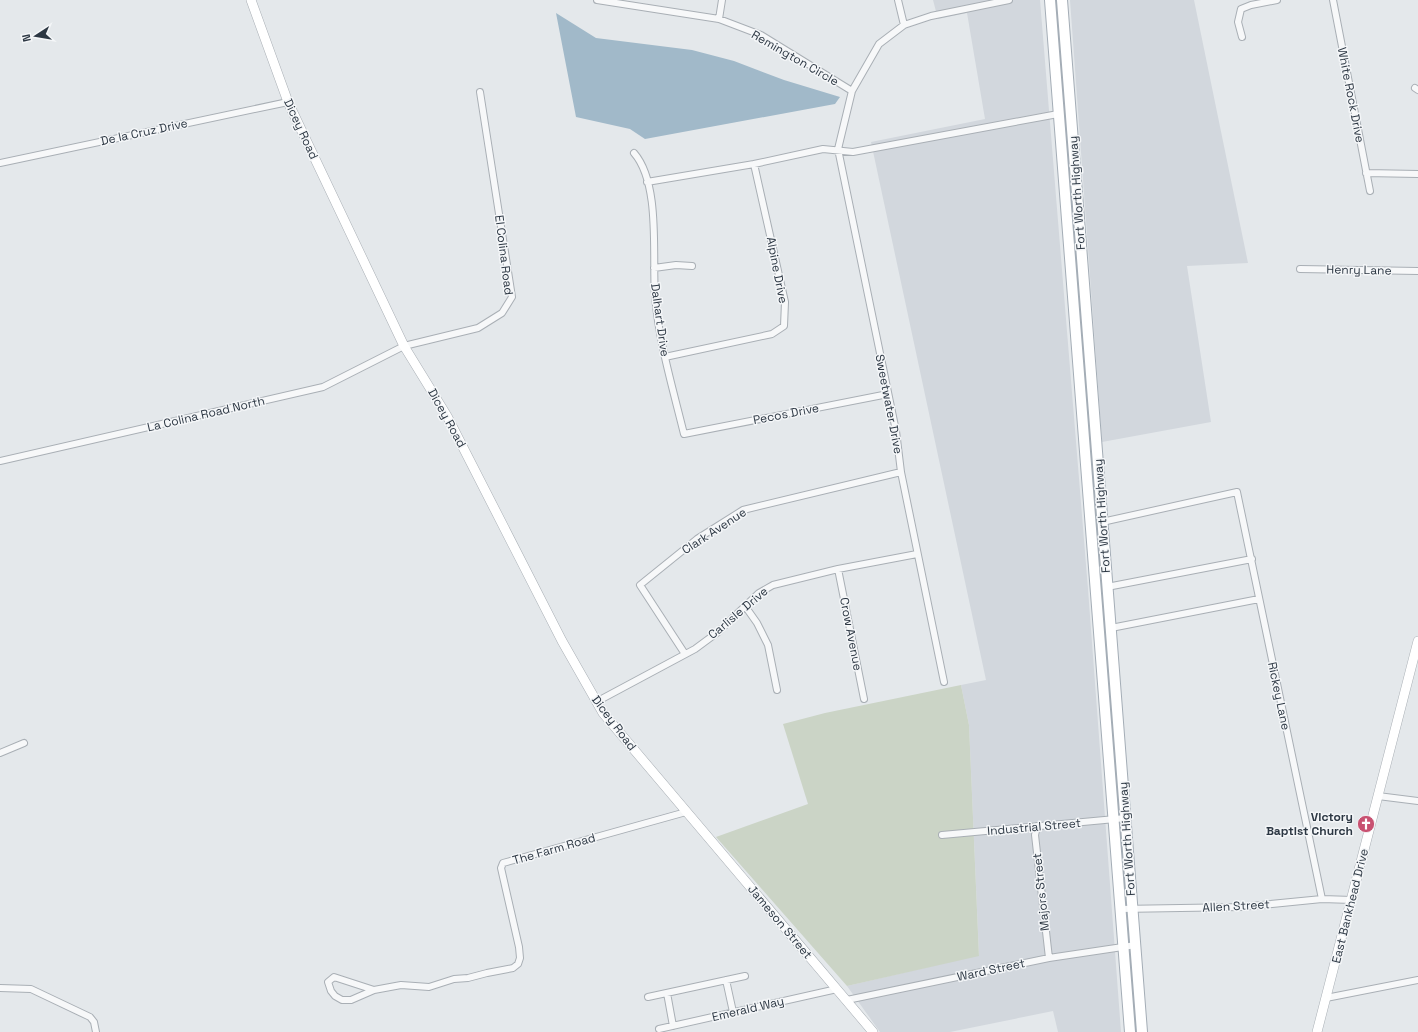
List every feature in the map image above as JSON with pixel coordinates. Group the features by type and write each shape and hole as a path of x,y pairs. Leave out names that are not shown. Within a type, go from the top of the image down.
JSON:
{"main road":[{"name":"Fort Worth Highway","path":"1050,0 1063,166 1067,240 1130,1032"},
{"path":"1056,0 1061,45 1066,51"},
{"name":"Fort Worth Highway","path":"1062,0 1142,1032"},
{"path":"1063,166 1074,164"},
{"path":"1067,240 1080,239"},
{"path":"1077,364 1090,362"},
{"path":"1092,557 1105,556"},
{"path":"1101,671 1114,670"}],"street":[{"name":"Dicey Road","path":"251,0 288,102 404,346 447,416 562,641 596,702 686,812"},
{"name":"Remington Circle","path":"597,0 719,18 761,35 852,91"},
{"path":"719,18 722,0"},
{"path":"898,0 904,25"},
{"name":"Sweetwater Drive","path":"944,682 901,472 896,431 838,149 852,91 879,44 904,25 931,16 1009,0"},
{"path":"1242,38 1238,22 1241,9 1251,4 1277,0"},
{"name":"White Rock Drive","path":"1333,0 1370,191"},
{"name":"El Colina Road","path":"404,346 478,328 502,313 512,297 480,92"},
{"name":"De la Cruz Drive","path":"0,163 288,102"},
{"path":"647,182 754,164 823,149 838,149 853,152 1058,114"},
{"name":"Dalhart Drive","path":"634,154 638,158 647,182 654,217 655,297 665,357 684,434"},
{"name":"Alpine Drive","path":"665,357 772,334 784,326 785,302 754,164"},
{"path":"1366,173 1418,174"},
{"path":"654,268 676,265 692,266"},
{"name":"Henry Lane","path":"1300,269 1418,271"},
{"name":"La Colina Road North","path":"0,461 322,387 404,346"},
{"name":"Pecos Drive","path":"684,434 888,394"},
{"name":"Clark Avenue","path":"685,654 640,585 697,539 743,510 901,472"},
{"name":"Rickey Lane","path":"1102,522 1237,492 1322,899"},
{"name":"Carlisle Drive","path":"596,702 685,654 718,632 759,593 773,585 838,569 917,554"},
{"path":"1108,587 1252,559"},
{"name":"Crow Avenue","path":"838,569 864,699"},
{"path":"1111,628 1260,599"},
{"path":"745,606 768,645 777,690"},
{"name":"East Bankhead Drive","path":"1317,1032 1418,641"},
{"path":"0,754 24,743"},
{"path":"1378,796 1418,801"},
{"name":"Jameson Street","path":"686,812 873,1032"},
{"name":"The Farm Road","path":"374,990 334,977 328,982 330,991 334,996 342,1000 351,1000 374,990 401,984 429,987 454,979 468,978 513,968 518,964 520,958 519,947 501,868 503,863 686,812"},
{"name":"Industrial Street","path":"942,835 1126,818"},
{"name":"Majors Street","path":"1037,826 1035,836 1049,958"},
{"name":"Allen Street","path":"1120,910 1241,907 1322,899 1352,900"},
{"name":"Ward Street","path":"847,1000 1049,958 1136,945"},
{"path":"648,997 745,976"},
{"path":"726,980 733,1012"},
{"path":"1326,998 1418,980"},
{"path":"0,988 31,989 90,1016 94,1022 96,1032"},
{"name":"Emerald Way","path":"659,1029 837,989"},
{"path":"667,993 673,1026"}],"shaded area":[{"path":"933,0 1040,0 1088,589 1121,1032 1058,1032 1053,1011 950,1032 880,1032 847,986 979,955 969,725 961,685 986,680 871,142 985,119 967,13 938,19"},
{"path":"1070,0 1194,0 1248,263 1187,266 1211,422 1102,442"}],"green space":[{"path":"961,685 969,725 979,956 847,986 716,837 808,804 783,724 825,713"}],"water":[{"path":"556,13 596,38 692,50 734,61 784,80 840,97 835,104 645,139 630,129 576,117"}],"place":[{"name":"Victory Baptist Church","path":"1366,824"}]}
